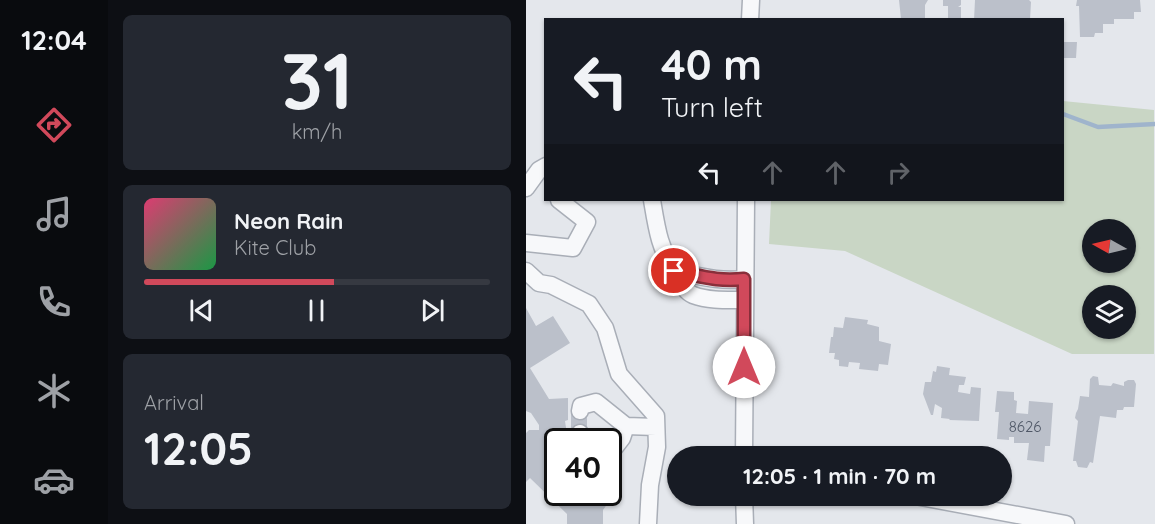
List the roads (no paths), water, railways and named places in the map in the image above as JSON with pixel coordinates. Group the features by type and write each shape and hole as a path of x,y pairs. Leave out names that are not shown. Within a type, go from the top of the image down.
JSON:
{"street":[{"path":"750,18 751,0"},
{"path":"535,185 539,170 544,167"},
{"path":"526,243 573,249 587,222 560,201"},
{"path":"652,201 659,240 669,265 686,290 692,294 723,300 744,300"},
{"path":"744,446 746,201"},
{"path":"526,271 540,284 551,285 589,304 605,328 619,374 655,416 657,447 650,485 648,524"},
{"path":"674,271 709,280 744,279"},
{"path":"580,411 581,406 596,402 626,426 656,428"},
{"path":"622,438 626,426"},
{"path":"744,506 745,524"},
{"path":"969,506 1066,524"}],"waterway":[{"path":"1064,114 1098,127 1155,124"}]}
